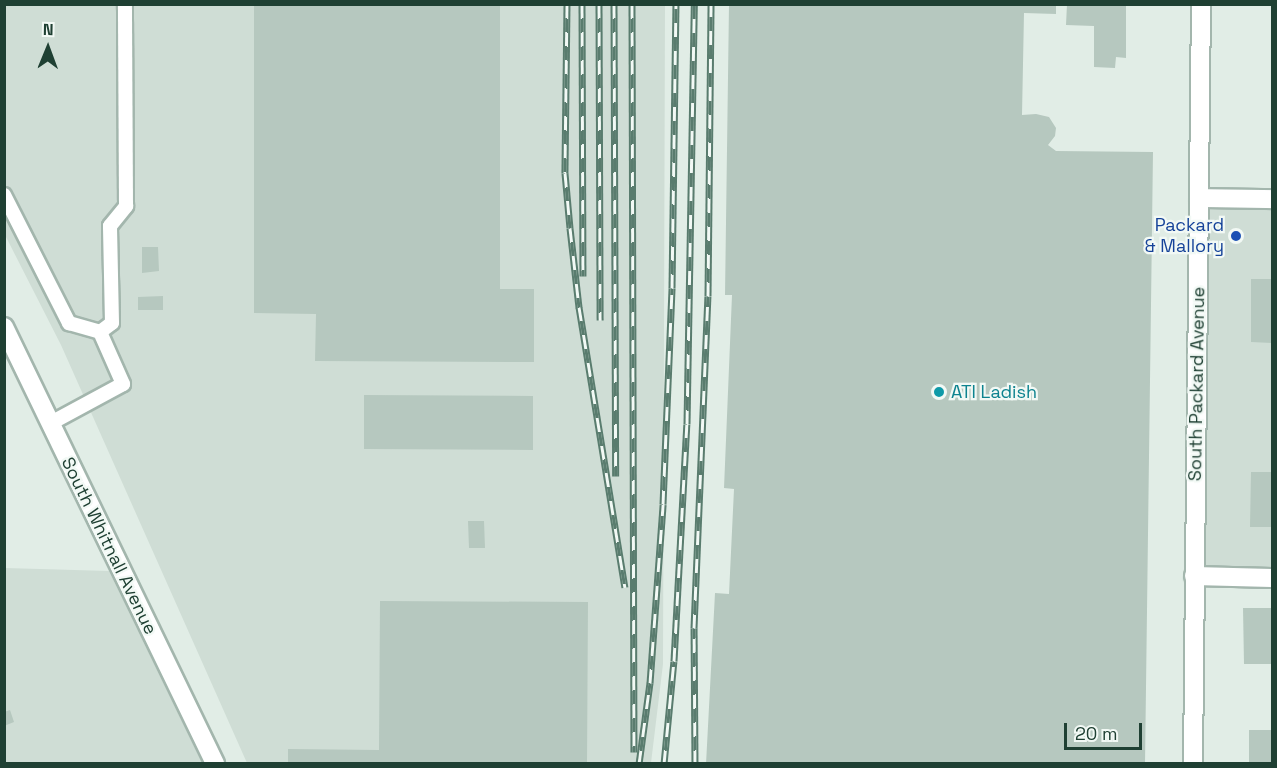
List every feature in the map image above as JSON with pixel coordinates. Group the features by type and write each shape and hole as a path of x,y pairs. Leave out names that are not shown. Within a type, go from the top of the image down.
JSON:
{"street":[{"name":"South Packard Avenue","path":"1192,764 1201,4"},
{"path":"1199,198 1272,199"},
{"name":"South Whitnall Avenue","path":"4,327 215,764"},
{"path":"1194,576 1272,578"}],"lane":[{"path":"100,332 112,323 110,226 126,206 125,4"},
{"path":"4,195 69,323 100,332 123,384 51,423"}],"shaded area":[{"path":"5,5 665,5 663,664 651,763 247,763 61,345 5,235"},
{"path":"1199,198 1272,199 1272,578 1194,576"},
{"path":"5,568 109,571 202,763 5,764"}],"building":[{"path":"254,4 500,4 500,289 534,289 534,362 315,361 316,314 254,313"},
{"name":"ATI Ladish","path":"729,4 1056,4 1056,14 1024,13 1022,115 1036,114 1049,117 1056,128 1055,136 1048,145 1056,151 1153,152 1145,764 706,764 715,593 729,594 734,489 724,488 732,295 725,295"},
{"path":"1067,4 1126,4 1126,58 1116,57 1115,68 1094,67 1094,26 1066,25"},
{"path":"142,247 158,247 159,271 142,273"},
{"path":"1251,279 1272,279 1272,343 1251,342"},
{"path":"163,296 163,310 138,310 138,297"},
{"path":"364,395 533,396 533,450 364,449"},
{"path":"1251,472 1272,472 1272,527 1250,527"},
{"path":"468,521 484,521 485,548 469,548"},
{"path":"380,601 588,602 587,764 288,764 288,749 379,750"},
{"path":"1243,608 1272,608 1272,664 1244,664"},
{"path":"10,710 14,722 4,726 4,712"},
{"path":"1249,730 1272,730 1272,764 1249,764"}],"railway":[{"path":"567,4 565,173 570,228 579,307 625,587"},
{"path":"582,4 583,276"},
{"path":"599,4 600,320"},
{"path":"614,4 616,476"},
{"path":"632,4 634,752"},
{"path":"639,764 650,683 663,504 672,288 676,4"},
{"path":"664,764 674,661 687,424 694,4"},
{"path":"695,764 694,628 708,296 711,4"}],"place":[{"name":"Packard & Mallory","path":"1236,236"},
{"name":"ATI Ladish","path":"939,392"}]}
